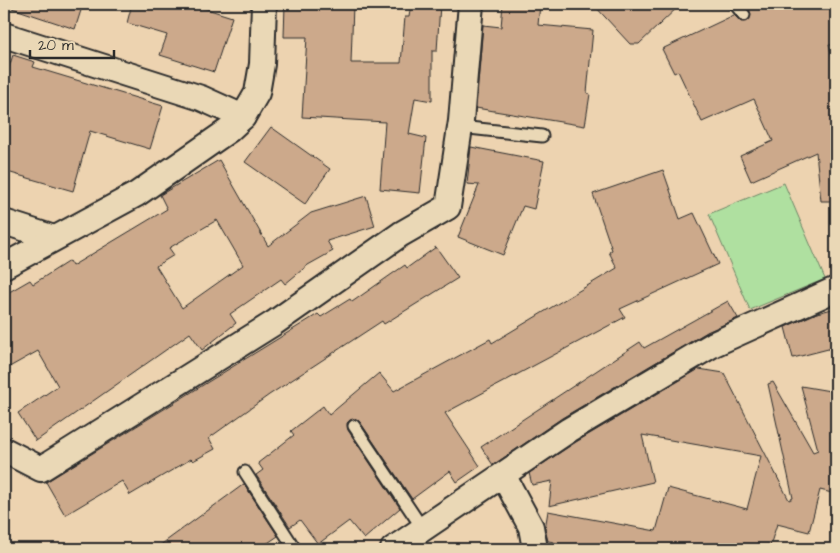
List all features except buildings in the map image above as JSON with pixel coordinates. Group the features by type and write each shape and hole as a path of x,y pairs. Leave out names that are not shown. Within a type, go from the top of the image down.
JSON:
{"street":[{"path":"4,266 137,194 228,130 243,117 257,93 262,64 264,4"},
{"path":"4,450 41,469 274,324 401,234 448,207 460,127 471,4"},
{"path":"4,35 200,98 243,117"},
{"path":"4,222 54,238"},
{"path":"393,549 569,430 714,344 836,289"},
{"path":"503,475 532,527 535,549"}],"lane":[{"path":"735,4 744,15"},
{"path":"460,127 542,136"},
{"path":"354,426 422,529"},
{"path":"245,472 296,549"}],"green space":[{"path":"784,183 825,279 750,310 709,214"}]}
